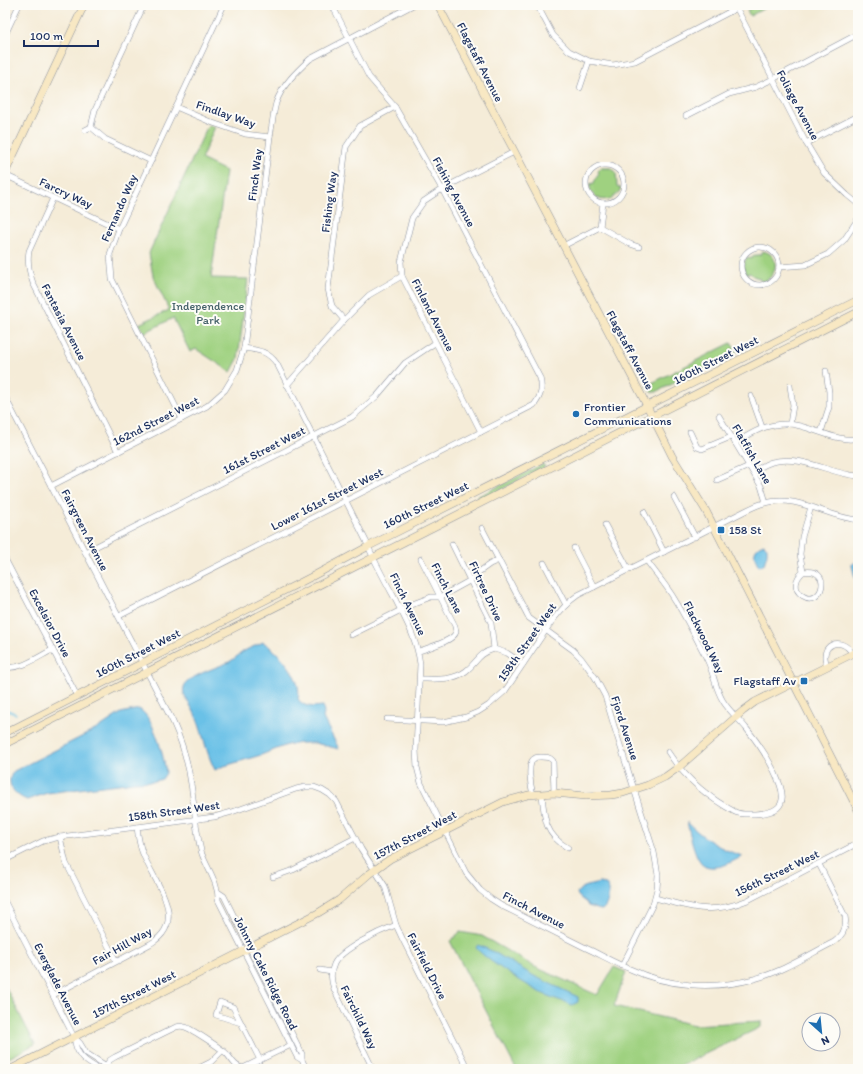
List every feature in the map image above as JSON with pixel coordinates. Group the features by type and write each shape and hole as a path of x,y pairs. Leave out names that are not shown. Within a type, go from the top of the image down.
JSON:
{"street":[{"path":"5,34 19,5"},
{"path":"5,174 84,5"},
{"path":"92,127 95,110 144,5"},
{"name":"Fernando Way","path":"182,419 112,279 110,254 119,229 224,5"},
{"name":"Fishing Avenue","path":"332,5 348,39 370,77 395,107 442,189 540,378 542,384 541,396"},
{"name":"Finch Way","path":"244,348 270,138 276,104 282,90 299,69 310,59 413,5"},
{"name":"Flagstaff Avenue","path":"438,5 648,407 672,456 697,495 714,527 858,810"},
{"path":"537,5 553,35 569,51 589,61 613,65 635,61 736,7"},
{"name":"Foliage Avenue","path":"736,7 806,144 824,173 846,195 858,204"},
{"path":"686,116 729,94 756,87 773,79 858,34"},
{"path":"580,88 589,61"},
{"name":"Findlay Way","path":"176,107 212,123 245,134 270,138"},
{"name":"Fishing Way","path":"344,320 332,306 328,289 346,147 360,126 395,107"},
{"path":"806,144 858,116"},
{"path":"85,130 92,127"},
{"path":"92,127 105,139 151,161"},
{"name":"Finland Avenue","path":"482,432 435,343 402,276 401,262 412,218 424,201 442,189 514,152"},
{"path":"604,165 609,165 618,170 623,178 624,187 616,199 612,202 603,203 598,202 590,196 586,188 586,183 592,170 604,165"},
{"name":"Farcry Way","path":"5,174 119,229"},
{"name":"Fantasia Avenue","path":"53,198 30,251 28,259 30,276 118,452"},
{"path":"600,227 603,203"},
{"path":"779,267 805,265 828,254 844,240 858,219"},
{"path":"563,246 600,227"},
{"path":"600,227 630,244 639,247"},
{"path":"760,247 771,251 776,255 779,267 774,280 763,285 756,285 749,282 743,276 741,263 744,255 749,251 760,247"},
{"path":"287,386 344,320 369,295 402,276"},
{"name":"160th Street West","path":"5,732 143,663 369,546 648,407 858,300"},
{"name":"160th Street West","path":"5,744 858,312"},
{"name":"161st Street West","path":"85,552 352,417 377,396 405,363 435,343"},
{"name":"Finch Avenue","path":"244,348 269,354 277,364 410,629 418,651 420,679 416,755 418,774 426,795 466,873 474,884 486,895 502,906 622,966 650,977 695,986 725,985 771,974 834,942 843,933 846,925 845,916 819,864"},
{"name":"162nd Street West","path":"51,486 207,406 225,390 237,370 244,348"},
{"path":"855,354 858,360"},
{"path":"821,432 829,406 826,371"},
{"path":"790,386 792,405 790,424"},
{"name":"Lower 161st Street West","path":"119,616 534,405 541,396"},
{"path":"750,396 762,427"},
{"name":"Fairgreen Avenue","path":"5,397 148,672"},
{"name":"Flatfish Lane","path":"719,416 761,486 766,502"},
{"path":"735,443 762,427 790,424 846,439 857,440 858,423"},
{"path":"690,432 697,447 702,449 731,437"},
{"path":"753,472 764,465 784,460 803,462 845,474 858,476"},
{"path":"718,480 749,466"},
{"path":"674,497 695,537"},
{"path":"766,502 788,501 804,504 842,518 858,520"},
{"name":"158th Street West","path":"387,719 443,722 456,720 478,712 489,705 505,691 557,614 578,595 747,510 766,502"},
{"path":"803,572 800,554 802,537 811,507"},
{"path":"644,512 664,552"},
{"path":"605,525 628,570"},
{"name":"Fjord Avenue","path":"482,528 529,618 564,642 581,658 595,677 609,708 656,860 658,875 655,898 622,966"},
{"name":"Firtree Drive","path":"452,544 491,623 494,648"},
{"path":"574,548 594,588"},
{"name":"Excelsior Drive","path":"5,559 77,696"},
{"name":"Finch Lane","path":"418,651 436,646 449,639 455,634 456,631 455,626 421,559"},
{"path":"351,635 415,603 440,597 471,580 490,564 499,560"},
{"name":"Flackwood Way","path":"647,560 675,599 687,620 709,664 722,700 764,752 780,786 782,797 781,806 775,811 768,813 742,815 716,800 692,781 679,767"},
{"path":"544,563 566,605"},
{"path":"803,572 814,572 820,576 823,581 822,586 816,596 806,597 799,592 796,584 798,577 803,572"},
{"path":"827,665 824,658 826,650 830,646 835,644 843,644 855,652"},
{"path":"420,679 442,679 460,674 466,671 482,653 494,648 507,653 523,664"},
{"path":"5,667 13,668 20,666 52,650"},
{"name":"157th Street West","path":"11,1069 332,904 346,895 375,869 390,859 503,802 533,795 554,793 598,796 611,795 635,790 661,779 679,767 752,703 855,652"},
{"name":"Johnny Cake Ridge Road","path":"148,672 173,722 184,752 191,783 195,819 202,853 218,892 224,896 291,1045 297,1057 302,1060"},
{"path":"668,752 679,767"},
{"path":"533,795 530,780 530,769 532,761 539,757 546,757 553,761 554,793"},
{"name":"158th Street West","path":"5,860 43,841 60,837 195,819 232,812 300,788 314,787 322,790 333,798 364,855 375,869"},
{"path":"542,794 544,816 548,827 558,841 568,848"},
{"name":"Fair Hill Way","path":"53,995 157,939 165,930 168,918 166,902 141,850 137,827"},
{"path":"60,837 66,864 116,961"},
{"path":"273,877 293,870 355,838"},
{"name":"156th Street West","path":"655,898 694,908 724,908 748,900 858,844"},
{"name":"Fairfield Drive","path":"375,869 385,886 396,925 468,1069"},
{"name":"Everglade Avenue","path":"5,902 74,1037 86,1053 104,1067"},
{"path":"320,970 331,972 334,964 343,954 377,933 396,925"},
{"name":"Johnny Cake Ridge Road","path":"247,949 302,1054 302,1060 306,1068"},
{"name":"Fairchild Way","path":"331,972 331,981 334,989 374,1069"},
{"path":"242,1023 216,1015 220,1002 233,1007 242,1023 260,1060"},
{"path":"104,1067 115,1057 176,1026 189,1028 222,1051 240,1068 245,1068 291,1045"},
{"name":"Everglade Avenue","path":"74,1037 75,1046 79,1054 86,1062 99,1069"},
{"path":"197,1069 211,1062 222,1051"}],"green space":[{"path":"758,5 770,5 750,16 747,10"},
{"name":"Independence Park","path":"208,125 215,127 201,159 226,171 211,278 248,279 238,359 231,372 196,349 190,352 173,318 144,333 139,324 169,310 153,276 149,253"},
{"path":"601,168 611,168 616,172 617,186 621,188 618,194 613,198 602,200 593,195 590,190 590,184 594,183 599,174 598,171"},
{"path":"762,251 772,256 775,265 772,275 763,282 750,273 746,274 743,267 746,258 748,257 750,259 756,255 760,255"},
{"path":"731,343 737,352 656,392 651,392 646,386"},
{"path":"543,464 545,467 479,501 477,497"},
{"path":"460,932 482,936 535,967 597,995 614,967 626,972 614,1006 694,1025 761,1021 761,1027 674,1069 516,1069 450,941"},
{"path":"5,986 35,1044 5,1060"}],"water":[{"path":"764,544 767,547 767,554 764,564 759,566 755,553 757,548"},
{"path":"854,563 858,563 858,594 852,566"},
{"path":"263,642 283,659 294,675 299,691 298,699 300,702 309,706 323,706 323,718 339,749 315,743 287,745 215,770 200,726 193,709 185,697 183,690 184,687 191,679 229,662 244,651"},
{"path":"139,709 149,720 157,738 166,773 162,779 47,793 27,800 18,795 12,788 10,780 14,771 97,729 121,713"},
{"path":"687,822 712,842 742,857 720,866 710,867 702,864 696,854"},
{"path":"599,883 606,884 608,890 606,905 602,910 588,906 577,893 584,887"},
{"path":"478,945 492,951 534,976 578,997 578,1002 572,1005 530,987 487,958 476,947"}],"waterway":[{"path":"5,709 16,714"}],"place":[{"name":"Frontier Communications","path":"576,414"},
{"name":"158 St","path":"721,530"},
{"name":"Flagstaff Av","path":"804,681"}]}
